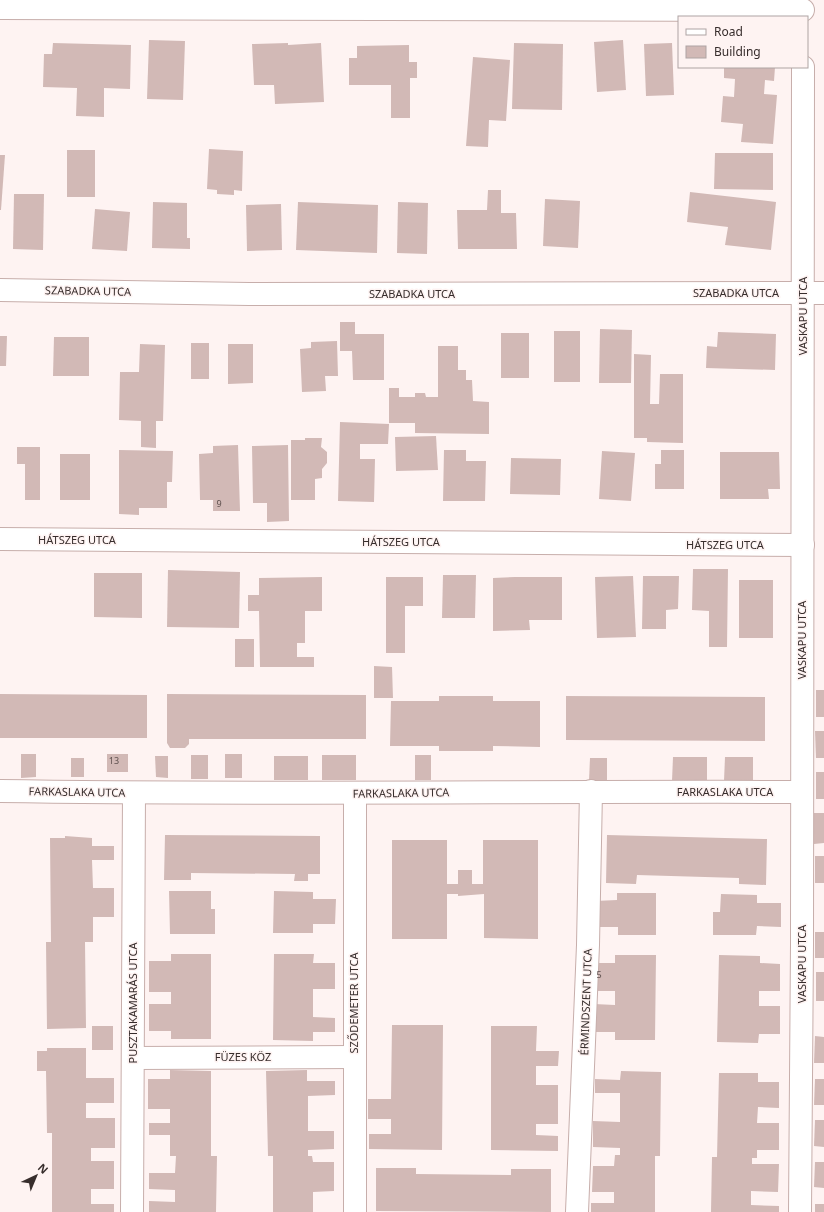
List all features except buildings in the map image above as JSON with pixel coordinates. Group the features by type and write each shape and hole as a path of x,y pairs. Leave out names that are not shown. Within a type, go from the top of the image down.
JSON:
{"street":[{"path":"0,8 803,9"},
{"name":"VASKAPU UTCA","path":"800,1212 803,545 814,293 803,68"},
{"name":"SZABADKA UTCA","path":"0,290 249,294 814,293"},
{"name":"HÁTSZEG UTCA","path":"0,539 803,545"},
{"name":"FARKASLAKA UTCA","path":"0,791 355,794 591,791 802,792"},
{"name":"ÉRMINDSZENT UTCA","path":"577,1212 588,945 591,791"},
{"name":"PUSZTAKAMARÁS UTCA","path":"132,1212 134,793"},
{"name":"SZŐDEMETER UTCA","path":"355,794 355,1212"},
{"name":"FÜZES KÖZ","path":"133,1058 354,1057"}]}
